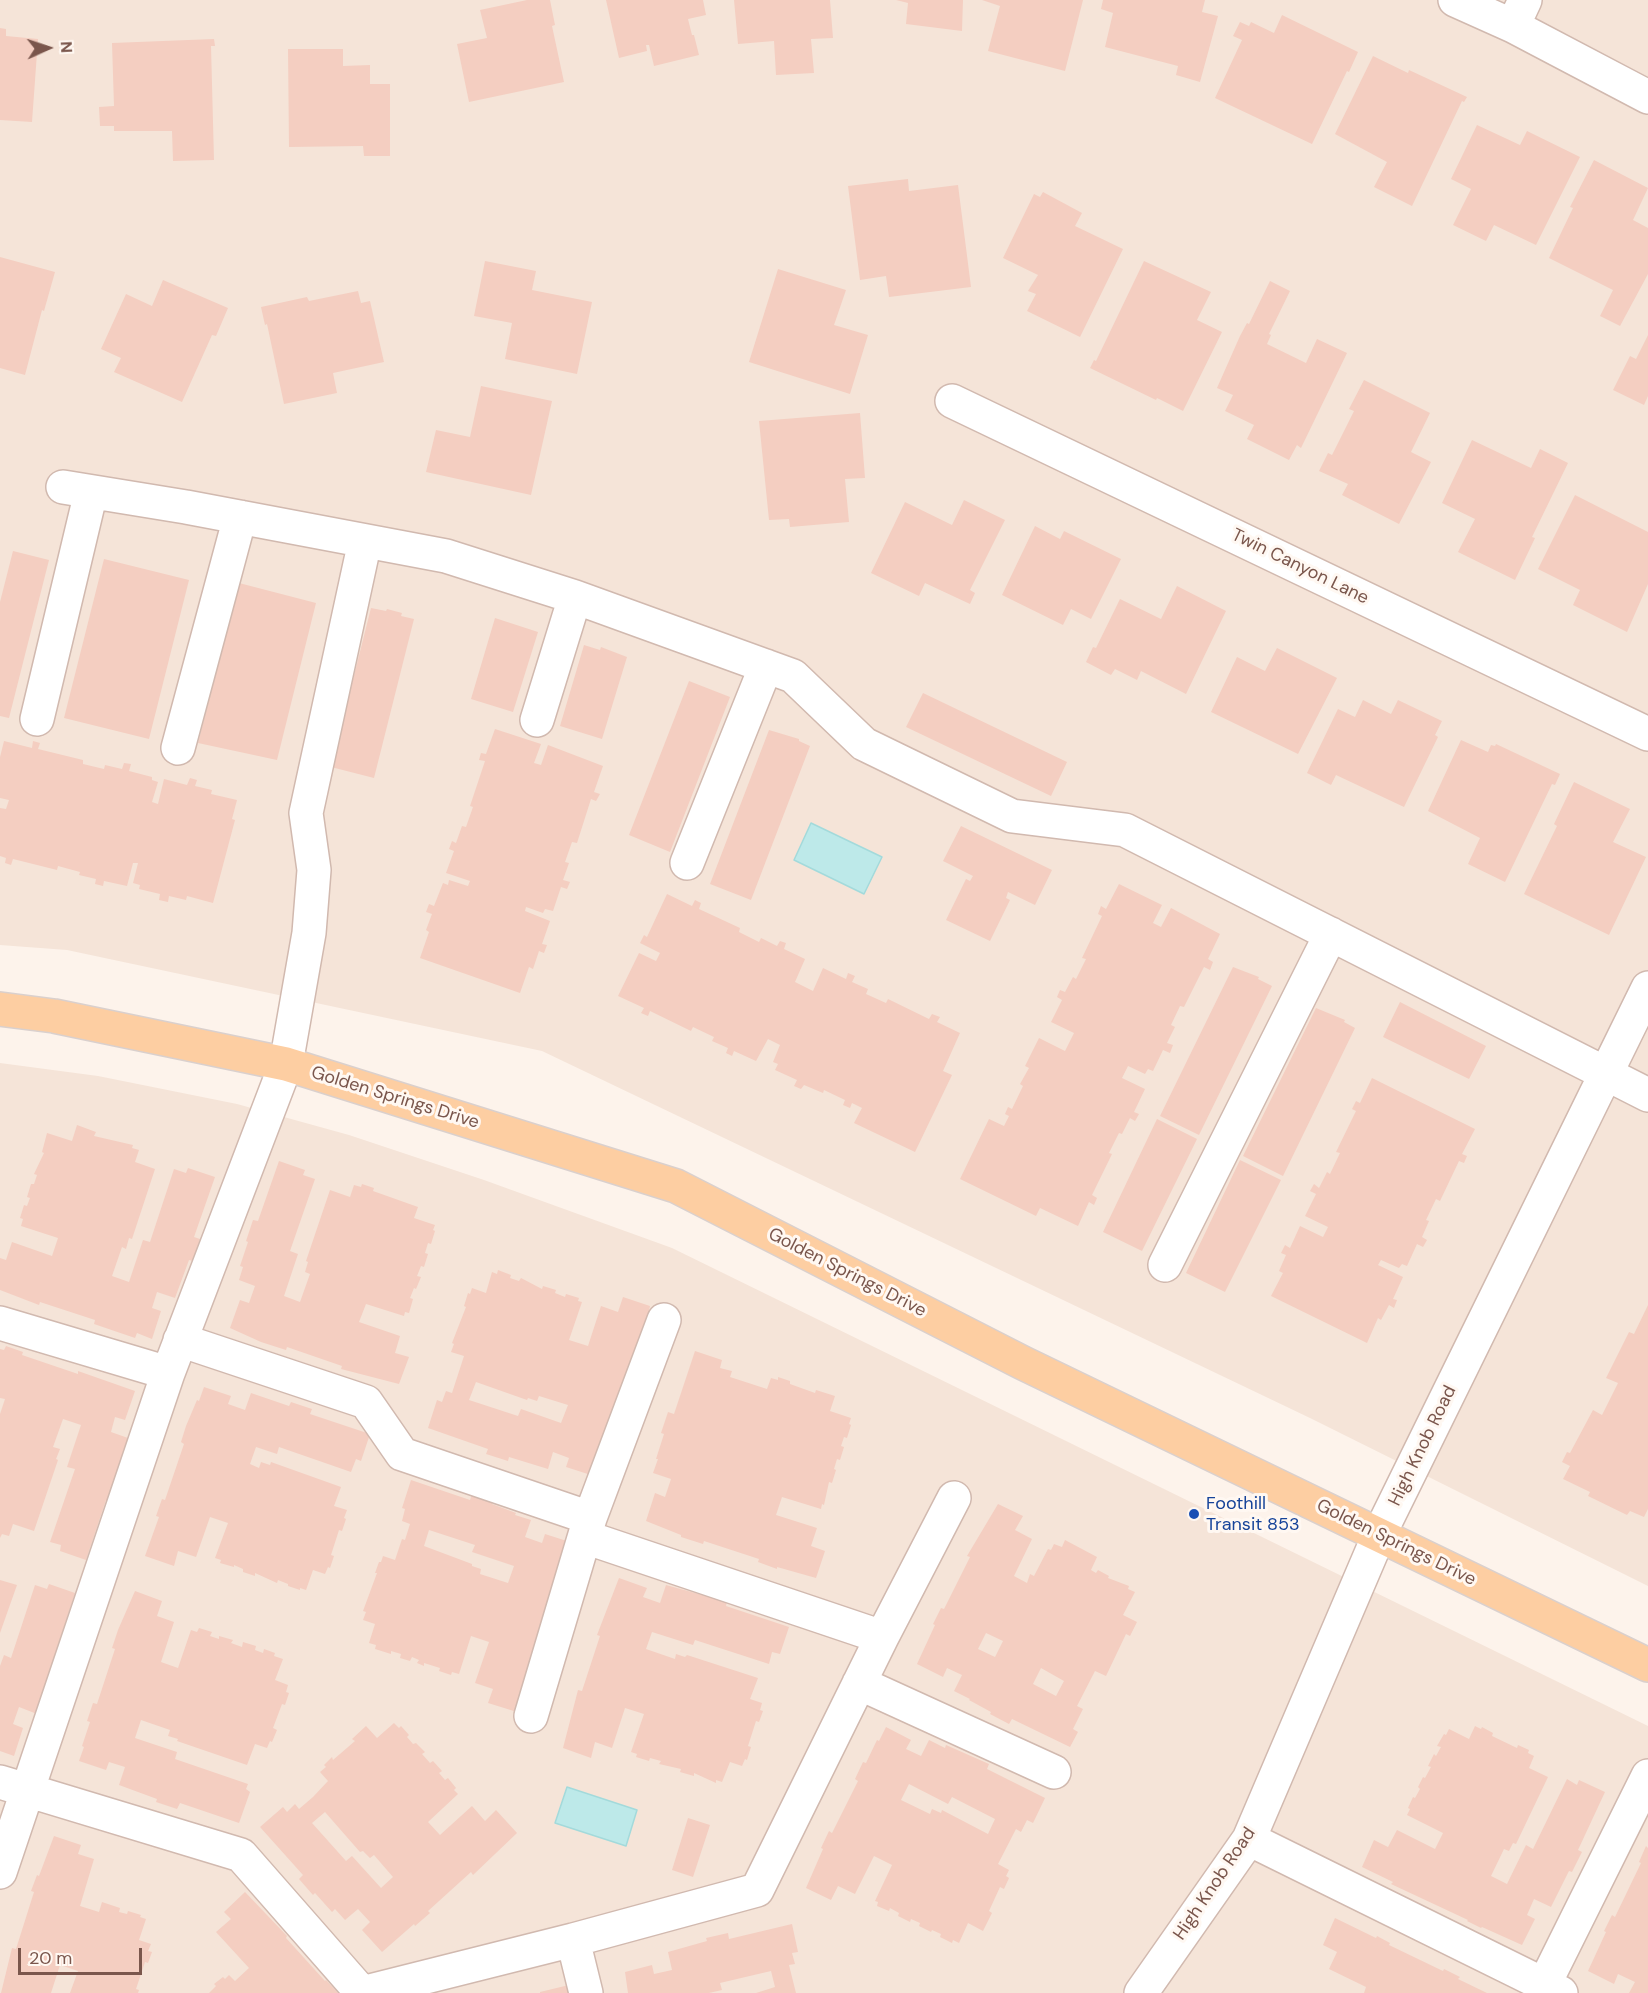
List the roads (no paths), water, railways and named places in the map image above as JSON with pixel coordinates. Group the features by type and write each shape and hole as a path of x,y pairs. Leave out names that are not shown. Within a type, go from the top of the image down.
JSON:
{"main road":[{"name":"Golden Springs Drive","path":"0,1009 54,1016 286,1064 676,1186 1023,1363 1648,1665"}],"street":[{"path":"1455,0 1519,13 1648,97"},
{"name":"Twin Canyon Lane","path":"952,401 1648,734"},
{"path":"37,719 77,490 446,555 575,597 793,676 864,744 1012,816 1125,830 1648,1095"},
{"path":"178,748 240,517"},
{"path":"0,1872 14,1786 180,1340 286,1064 310,923 314,870 306,813 365,541"},
{"path":"537,720 575,597"},
{"path":"687,863 766,666"},
{"path":"1165,1265 1331,934"},
{"name":"High Knob Road","path":"1141,1993 1249,1839 1379,1535 1648,988"},
{"path":"531,1716 587,1527 664,1320"},
{"path":"0,1323 168,1372"},
{"path":"180,1340 366,1402 402,1454 587,1527 882,1637"},
{"path":"14,1786 241,1855 362,1993 573,1940 757,1890 882,1637 954,1498"},
{"path":"859,1683 1054,1772"},
{"path":"1249,1839 1549,1990 1648,1776"},
{"path":"573,1940 586,1993"}],"water":[{"path":"811,823 882,857 864,894 794,860"},
{"path":"567,1787 637,1810 626,1846 555,1823"}],"place":[{"name":"Foothill Transit 853","path":"1194,1514"}]}
